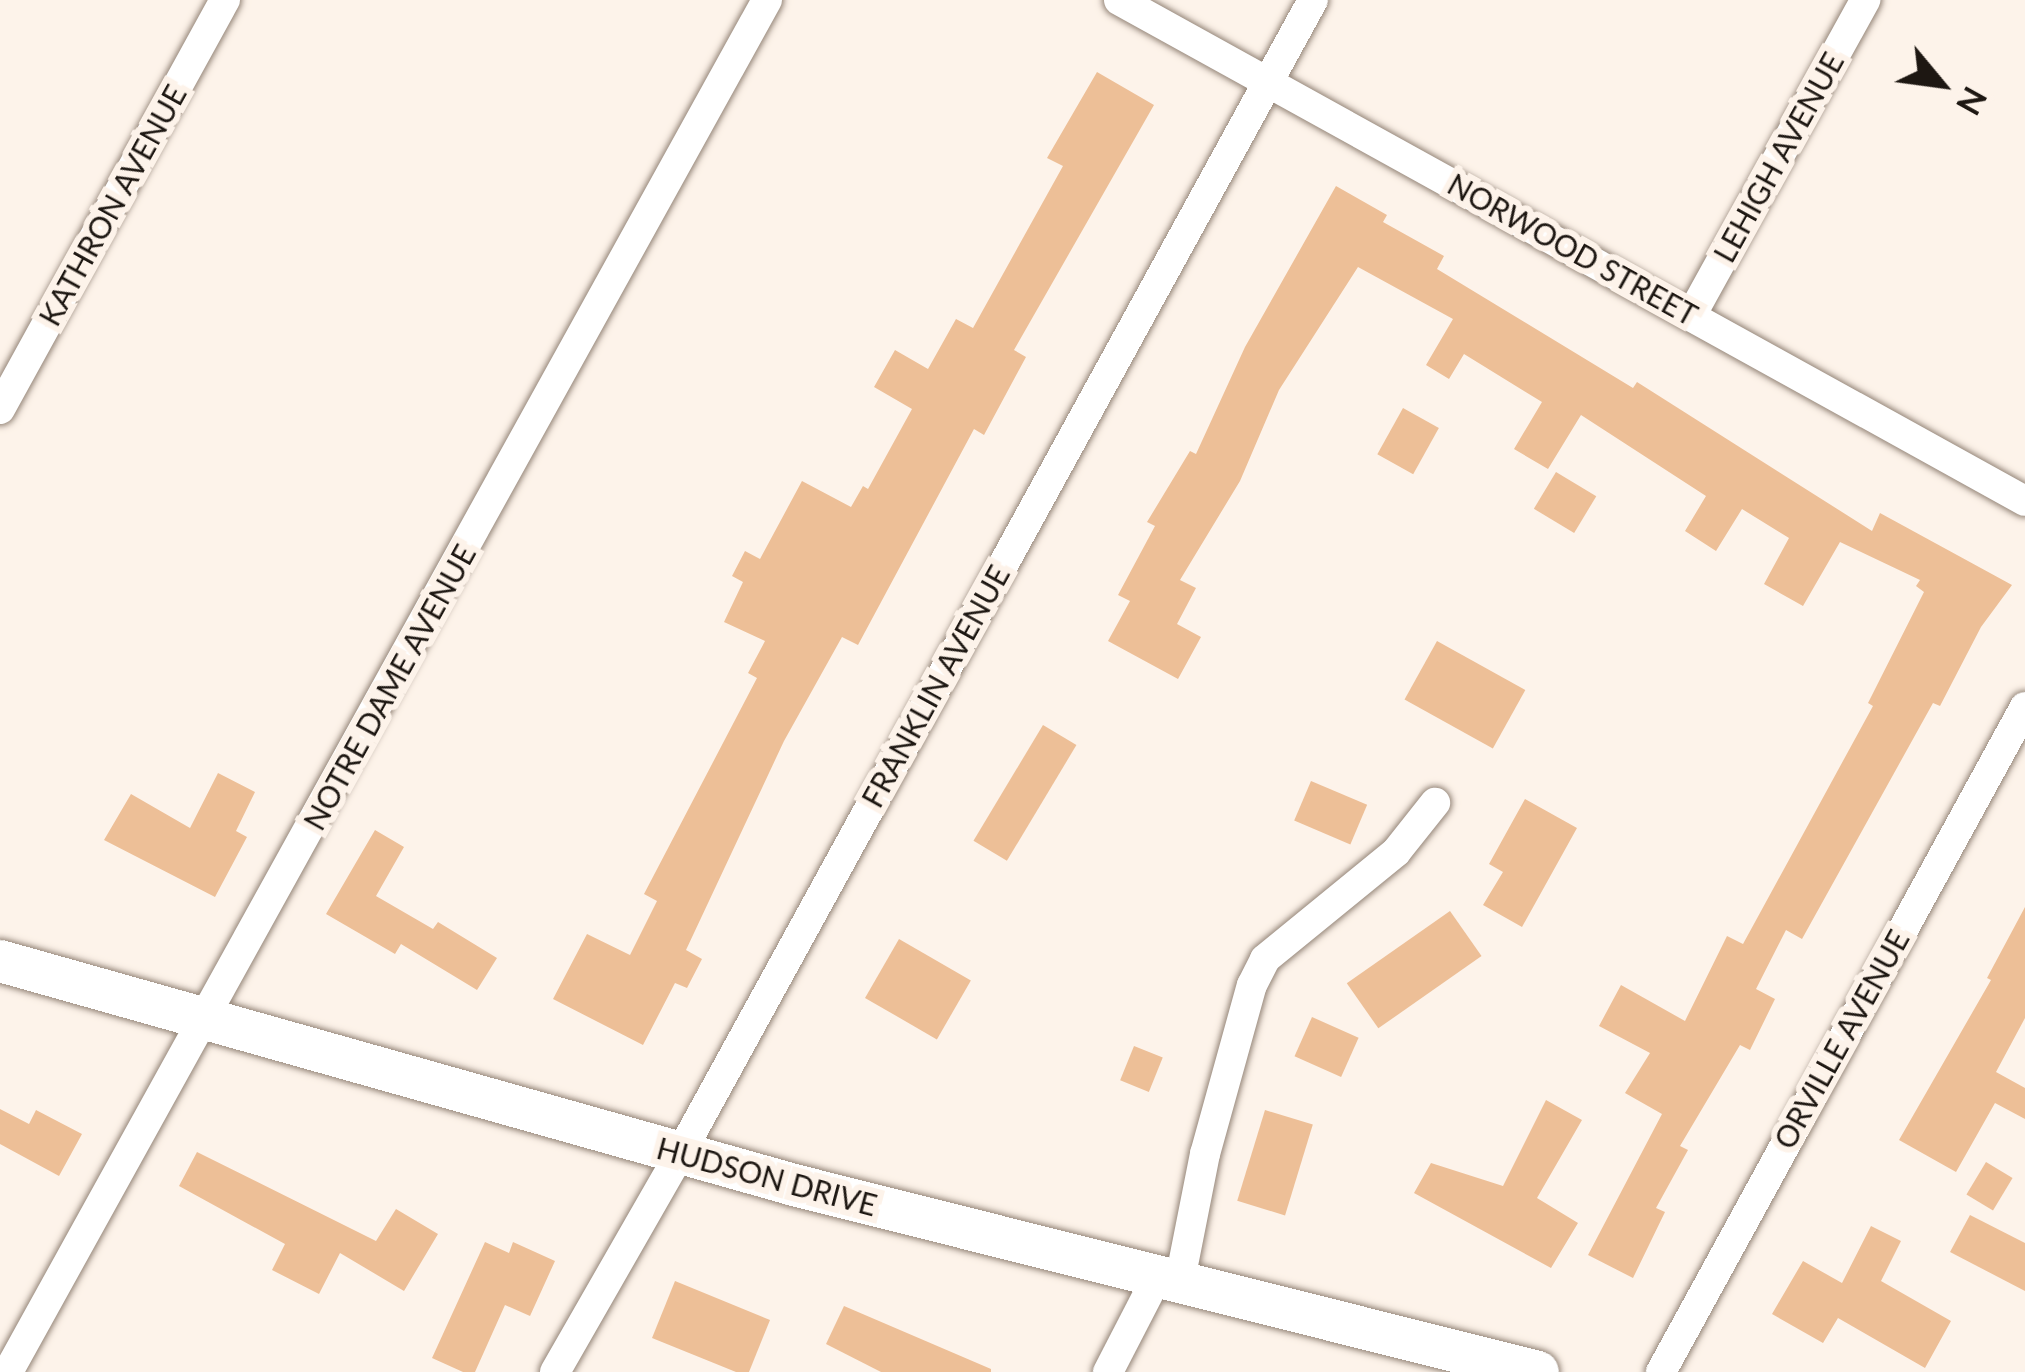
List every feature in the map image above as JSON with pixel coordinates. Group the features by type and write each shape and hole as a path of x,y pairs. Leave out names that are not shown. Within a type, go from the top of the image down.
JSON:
{"street":[{"name":"KATHRON AVENUE","path":"0,410 225,0"},
{"name":"NOTRE DAME AVENUE","path":"8,1372 767,0"},
{"name":"NORWOOD STREET","path":"1119,0 2025,501"},
{"name":"FRANKLIN AVENUE","path":"555,1372 681,1152 1313,0"},
{"name":"LEHIGH AVENUE","path":"1692,314 1865,0"},
{"name":"ORVILLE AVENUE","path":"1661,1372 2025,707"},
{"path":"1108,1372 1167,1282 1252,985 1265,959 1396,852 1435,802"},
{"name":"HUDSON DRIVE","path":"0,962 1167,1282 1538,1372"}],"building":[{"path":"1097,72 1154,105 1014,350 1026,357 984,435 974,429 858,645 842,637 784,741 686,950 702,959 687,988 675,983 643,1045 553,999 587,934 630,955 657,901 644,894 757,678 748,673 765,641 724,622 743,582 732,576 745,551 760,559 802,481 851,507 863,486 868,489 912,409 874,387 895,350 928,369 956,319 973,328 1063,166 1047,158"},
{"path":"1336,186 1387,215 1383,222 1444,256 1437,269 1633,388 1637,382 1872,531 1880,513 2012,585 1981,627 1940,706 1933,703 1802,939 1786,930 1756,989 1775,999 1750,1050 1740,1045 1680,1146 1688,1150 1656,1208 1665,1212 1633,1278 1588,1255 1662,1114 1625,1093 1650,1053 1599,1026 1621,985 1685,1021 1727,936 1743,944 1873,706 1868,703 1924,592 1916,586 1920,580 1840,542 1803,606 1764,584 1789,538 1742,509 1716,551 1685,531 1706,496 1581,415 1548,469 1514,449 1542,402 1464,354 1449,379 1426,365 1453,319 1358,267 1279,390 1240,481 1180,580 1196,588 1177,624 1201,637 1178,679 1108,641 1130,601 1118,595 1155,526 1147,522 1190,451 1196,454 1245,347"},
{"path":"1403,408 1439,428 1413,474 1377,454"},
{"path":"1556,472 1596,496 1574,533 1534,509"},
{"path":"1437,641 1525,690 1493,749 1405,700"},
{"path":"1043,725 1076,745 1007,861 973,841"},
{"path":"218,773 255,792 236,831 247,837 215,897 104,840 131,794 190,828"},
{"path":"1311,781 1367,805 1350,844 1294,821"},
{"path":"1525,799 1577,828 1522,927 1483,905 1503,872 1489,864"},
{"path":"375,830 404,847 376,896 433,929 438,922 497,958 477,990 401,944 395,954 326,914"},
{"path":"2025,907 2025,1018 1996,1072 2025,1088 2025,1119 1995,1103 1956,1172 1899,1140 1991,980 1987,978"},
{"path":"1450,911 1482,956 1378,1028 1347,983"},
{"path":"899,939 971,980 937,1039 865,998"},
{"path":"1312,1017 1359,1038 1341,1077 1295,1056"},
{"path":"1134,1046 1163,1058 1149,1092 1120,1080"},
{"path":"1546,1100 1582,1120 1537,1198 1578,1223 1551,1268 1414,1193 1431,1163 1503,1186"},
{"path":"0,1109 29,1124 36,1110 82,1134 59,1176 0,1144"},
{"path":"1265,1110 1313,1125 1285,1215 1237,1201"},
{"path":"197,1152 376,1241 396,1209 438,1234 404,1291 340,1253 319,1294 272,1270 285,1244 179,1186"},
{"path":"1986,1162 2013,1178 1993,1211 1966,1195"},
{"path":"1970,1215 2025,1243 2025,1291 1950,1252"},
{"path":"1871,1226 1901,1241 1881,1281 1951,1321 1925,1368 1838,1318 1823,1343 1772,1314 1803,1261 1842,1283"},
{"path":"485,1242 509,1253 513,1242 555,1261 530,1316 505,1305 475,1372 463,1372 432,1358"},
{"path":"675,1281 770,1320 749,1372 736,1372 652,1338"},
{"path":"844,1306 991,1372 881,1372 826,1344"}]}
